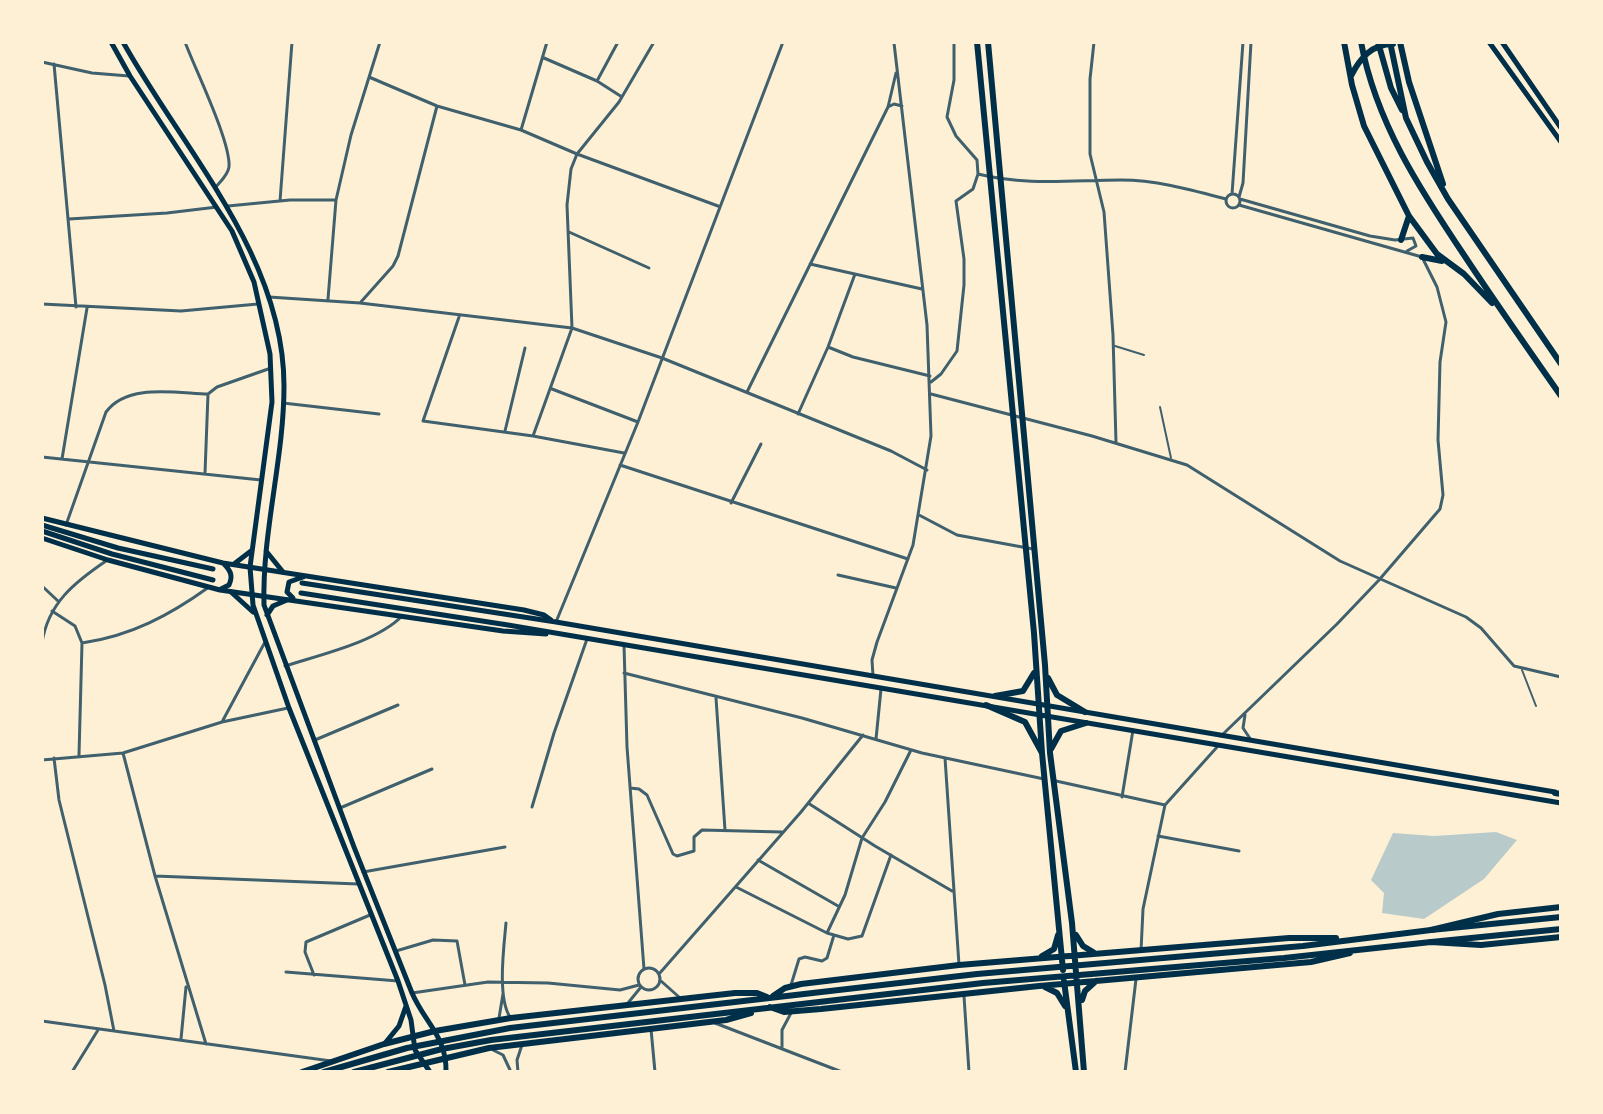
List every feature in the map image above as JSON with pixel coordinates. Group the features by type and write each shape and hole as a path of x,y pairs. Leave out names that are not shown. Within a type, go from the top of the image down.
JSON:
{"highway":[{"path":"977,42 1039,715 1053,780 1072,923 1084,1072"},
{"path":"988,42 1048,704 1044,779 1076,1072"},
{"path":"1344,42 1350,78 1364,126 1409,216 1429,246 1472,281 1502,313"},
{"path":"1361,42 1373,92 1420,190 1561,396"},
{"path":"1378,42 1391,88 1448,199 1561,364"},
{"path":"1390,42 1406,118"},
{"path":"1350,78 1370,51 1384,44 1400,44 1409,82 1448,199"},
{"path":"1401,240 1409,216"},
{"path":"1422,257 1446,262"},
{"path":"995,696 1017,693 1027,688 1035,665"},
{"path":"1045,665 1050,684 1057,695 1085,712"},
{"path":"986,705 1027,724 1046,753"},
{"path":"1046,753 1061,731 1086,723"},
{"path":"1431,930 1498,914 1561,907"},
{"path":"324,1072 398,1050 477,1033 854,987 1286,948 1344,939 1561,917"},
{"path":"1033,959 1054,949 1060,923"},
{"path":"1072,923 1080,943 1086,949 1100,953"},
{"path":"354,1072 477,1042 709,1014 993,982 1284,958 1561,929"},
{"path":"1431,942 1481,945 1561,937"},
{"path":"302,1072 413,1035 511,1018 750,993 770,997 791,986 959,965 1289,938 1344,939"},
{"path":"770,1007 793,1012 1136,979 1318,961 1358,950"},
{"path":"1119,952 1110,956 1105,964 1109,973 1120,980"},
{"path":"1023,960 1038,966 1040,975 1037,982 1026,988"},
{"path":"1080,1012 1083,994 1096,981"},
{"path":"1039,986 1057,993 1068,1013"},
{"path":"388,1072 489,1048 713,1022 755,1010"},
{"path":"403,1068 417,1072"}],"main road":[{"path":"111,42 217,207 245,257 261,303 271,368 271,419 250,567 253,605 289,708 398,981 411,1020 415,1050 430,1072"},
{"path":"123,42 144,80 227,206 253,255 269,297 281,353 283,403 263,568 264,605 363,872 412,993 447,1058 446,1072"},
{"path":"1489,42 1561,142"},
{"path":"1502,42 1561,128"},
{"path":"42,518 223,563 533,612 554,622"},
{"path":"42,525 118,548 213,569"},
{"path":"42,531 112,554 213,580"},
{"path":"42,538 108,560 230,592 523,633 560,634"},
{"path":"234,565 252,550"},
{"path":"265,551 283,572"},
{"path":"251,559 255,565 264,561"},
{"path":"220,590 229,585 232,577 223,563"},
{"path":"301,601 289,595 288,585 293,579 308,576"},
{"path":"302,583 1048,704 1257,743 1559,793"},
{"path":"230,592 256,615"},
{"path":"301,593 1561,803"},
{"path":"267,616 273,606 288,600"},
{"path":"253,605 258,601 264,605"},
{"path":"384,1044 399,1026 406,1005"},
{"path":"411,1020 419,1020 423,1016"}],"street":[{"path":"185,42 219,128 228,160 228,170 215,188"},
{"path":"280,201 292,42"},
{"path":"328,299 336,200 344,162 380,42"},
{"path":"521,130 547,42"},
{"path":"597,81 618,42"},
{"path":"533,436 572,328 567,205 577,154 622,97 654,42"},
{"path":"554,622 638,422 783,42"},
{"path":"883,42 902,42"},
{"path":"931,382 957,351 964,259 956,201 973,189 978,174 977,160 956,136 947,117 954,80 954,42"},
{"path":"1094,42 1090,79 1090,146 1104,212 1114,346 1116,443"},
{"path":"1226,199 1232,194 1243,42"},
{"path":"1239,205 1243,186 1251,42"},
{"path":"873,676 872,660 877,642 908,559 919,515 927,470 931,394 894,43"},
{"path":"42,56 44,62 92,73 130,76"},
{"path":"544,58 597,81 622,97"},
{"path":"54,64 76,307"},
{"path":"747,392 888,107 897,70"},
{"path":"369,77 437,106 521,130 718,206"},
{"path":"888,107 894,104 902,106"},
{"path":"360,303 398,256 437,106"},
{"path":"978,174 1000,179 1158,183 1226,199"},
{"path":"1232,194 1370,236 1401,240 1413,238 1415,248 1407,251"},
{"path":"1220,736 1293,669 1379,580 1440,509 1440,362 1446,322 1437,287 1422,257 1239,205 1229,207 1226,199"},
{"path":"227,206 336,200"},
{"path":"68,219 217,207"},
{"path":"569,232 649,268"},
{"path":"810,264 922,289"},
{"path":"798,414 828,347 855,274"},
{"path":"269,297 328,299 572,328 662,358 891,451 927,470"},
{"path":"42,304 181,311 261,303"},
{"path":"62,459 87,308"},
{"path":"460,316 423,421 505,431 625,453"},
{"path":"828,347 867,361 930,376"},
{"path":"505,431 525,348"},
{"path":"65,526 106,412 120,398 161,393 208,394 217,387 271,368"},
{"path":"552,389 638,422"},
{"path":"205,474 208,394"},
{"path":"931,394 1116,443 1192,467 1340,561 1466,617 1491,639 1509,663 1522,669 1561,677"},
{"path":"283,403 379,414"},
{"path":"731,503 761,444"},
{"path":"42,457 261,480"},
{"path":"620,465 908,559"},
{"path":"919,515 957,535 1033,549"},
{"path":"42,643 58,601 78,581 108,560"},
{"path":"838,575 896,588"},
{"path":"42,586 58,601"},
{"path":"82,643 112,637 159,619 209,587"},
{"path":"52,611 75,626 82,643 79,755"},
{"path":"285,666 388,628 402,616"},
{"path":"532,807 587,639"},
{"path":"222,722 265,642"},
{"path":"623,1006 634,998 640,986 638,976 644,969 630,788 624,645"},
{"path":"624,673 911,750 1044,779"},
{"path":"876,739 881,689"},
{"path":"716,696 725,830"},
{"path":"315,740 398,705"},
{"path":"42,760 123,753 222,722 289,708"},
{"path":"1247,712 1243,728 1247,737 1257,743"},
{"path":"1122,797 1133,730"},
{"path":"412,993 504,982 620,990 640,986 653,990 660,977 863,735"},
{"path":"1141,951 1143,909 1165,805 1220,744"},
{"path":"827,933 862,838 885,802 911,750"},
{"path":"123,753 155,876 206,1044"},
{"path":"54,758 59,800 114,1032"},
{"path":"945,758 959,965"},
{"path":"340,808 432,769"},
{"path":"1053,780 1165,805"},
{"path":"630,788 639,789 647,795 675,855 694,851 694,837 698,831 782,832"},
{"path":"808,803 953,892"},
{"path":"1158,836 1239,851"},
{"path":"363,872 505,847"},
{"path":"736,887 827,933 848,939 862,936 891,855"},
{"path":"758,860 839,906"},
{"path":"155,876 358,884"},
{"path":"314,975 305,952 306,942 370,915"},
{"path":"498,1020 502,1009 506,923"},
{"path":"791,986 799,959 805,957 822,961 827,958 834,935"},
{"path":"395,951 433,940 457,941 465,985"},
{"path":"644,969 655,969 683,999"},
{"path":"286,972 398,981"},
{"path":"1125,1072 1136,979"},
{"path":"504,982 506,1008 511,1018"},
{"path":"181,1040 186,983"},
{"path":"963,995 969,1072"},
{"path":"782,1047 783,1027 793,1012"},
{"path":"42,1021 331,1061"},
{"path":"713,1022 842,1072"},
{"path":"651,1029 655,1072"},
{"path":"72,1072 98,1030"},
{"path":"518,1072 517,1060 523,1043"},
{"path":"489,1048 503,1055 511,1072"},
{"path":"824,1072 827,1066"}],"lane":[{"path":"1114,346 1144,355"},
{"path":"1160,407 1171,459"},
{"path":"1522,669 1536,706"}],"shaded area":[{"path":"1496,832 1517,840 1484,879 1424,919 1382,913 1384,893 1371,880 1393,833 1434,836"}]}
